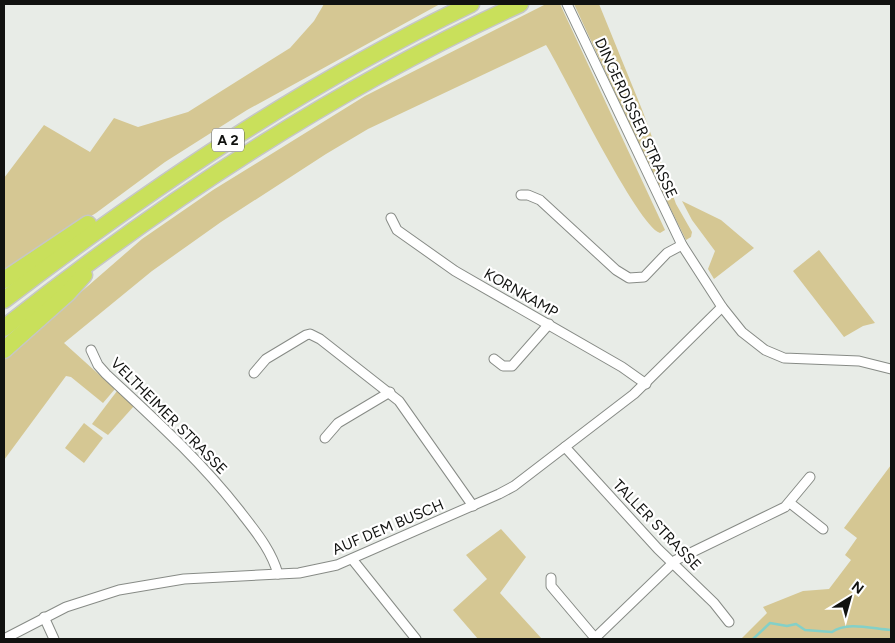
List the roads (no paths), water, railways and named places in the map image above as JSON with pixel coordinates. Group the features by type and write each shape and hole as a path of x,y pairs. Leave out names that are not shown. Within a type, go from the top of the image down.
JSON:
{"highway":[{"name":"A 2","path":"4,300 174,175 270,114 340,73 471,4"},
{"name":"A 2","path":"4,328 109,247 220,170 311,114 405,61 520,4"},
{"path":"4,280 102,215 120,213"},
{"path":"4,350 68,293 109,247"}],"street":[{"name":"DINGERDISSER STRASSE","path":"568,6 682,245 722,307 750,338 777,356 804,360 859,361 891,369"},
{"path":"521,195 534,197 545,204 616,270 629,278 644,277 667,253 682,245"},
{"name":"KORNKAMP","path":"391,218 397,230 448,266 549,324 646,384"},
{"name":"AUF DEM BUSCH","path":"4,639 44,617 90,598 152,583 190,578 313,571 352,560 507,490 646,384 722,307"},
{"path":"494,359 503,366 512,366 549,324"},
{"path":"254,373 266,359 310,334 320,339 390,392 399,401 472,506"},
{"name":"VELTHEIMER STRASSE","path":"90,350 98,365 106,374 179,441 215,480 268,548 278,574"},
{"path":"325,438 338,423 390,392"},
{"name":"TALLER STRASSE","path":"565,447 672,564 714,603 729,622"},
{"path":"551,578 551,586 595,638 680,557 790,503 810,477"},
{"path":"790,503 823,528"},
{"path":"352,560 416,639"},
{"path":"44,617 54,639"}],"waterway":[{"path":"753,639 770,623 787,626 796,624 805,630 832,632 853,626 891,630"}]}
